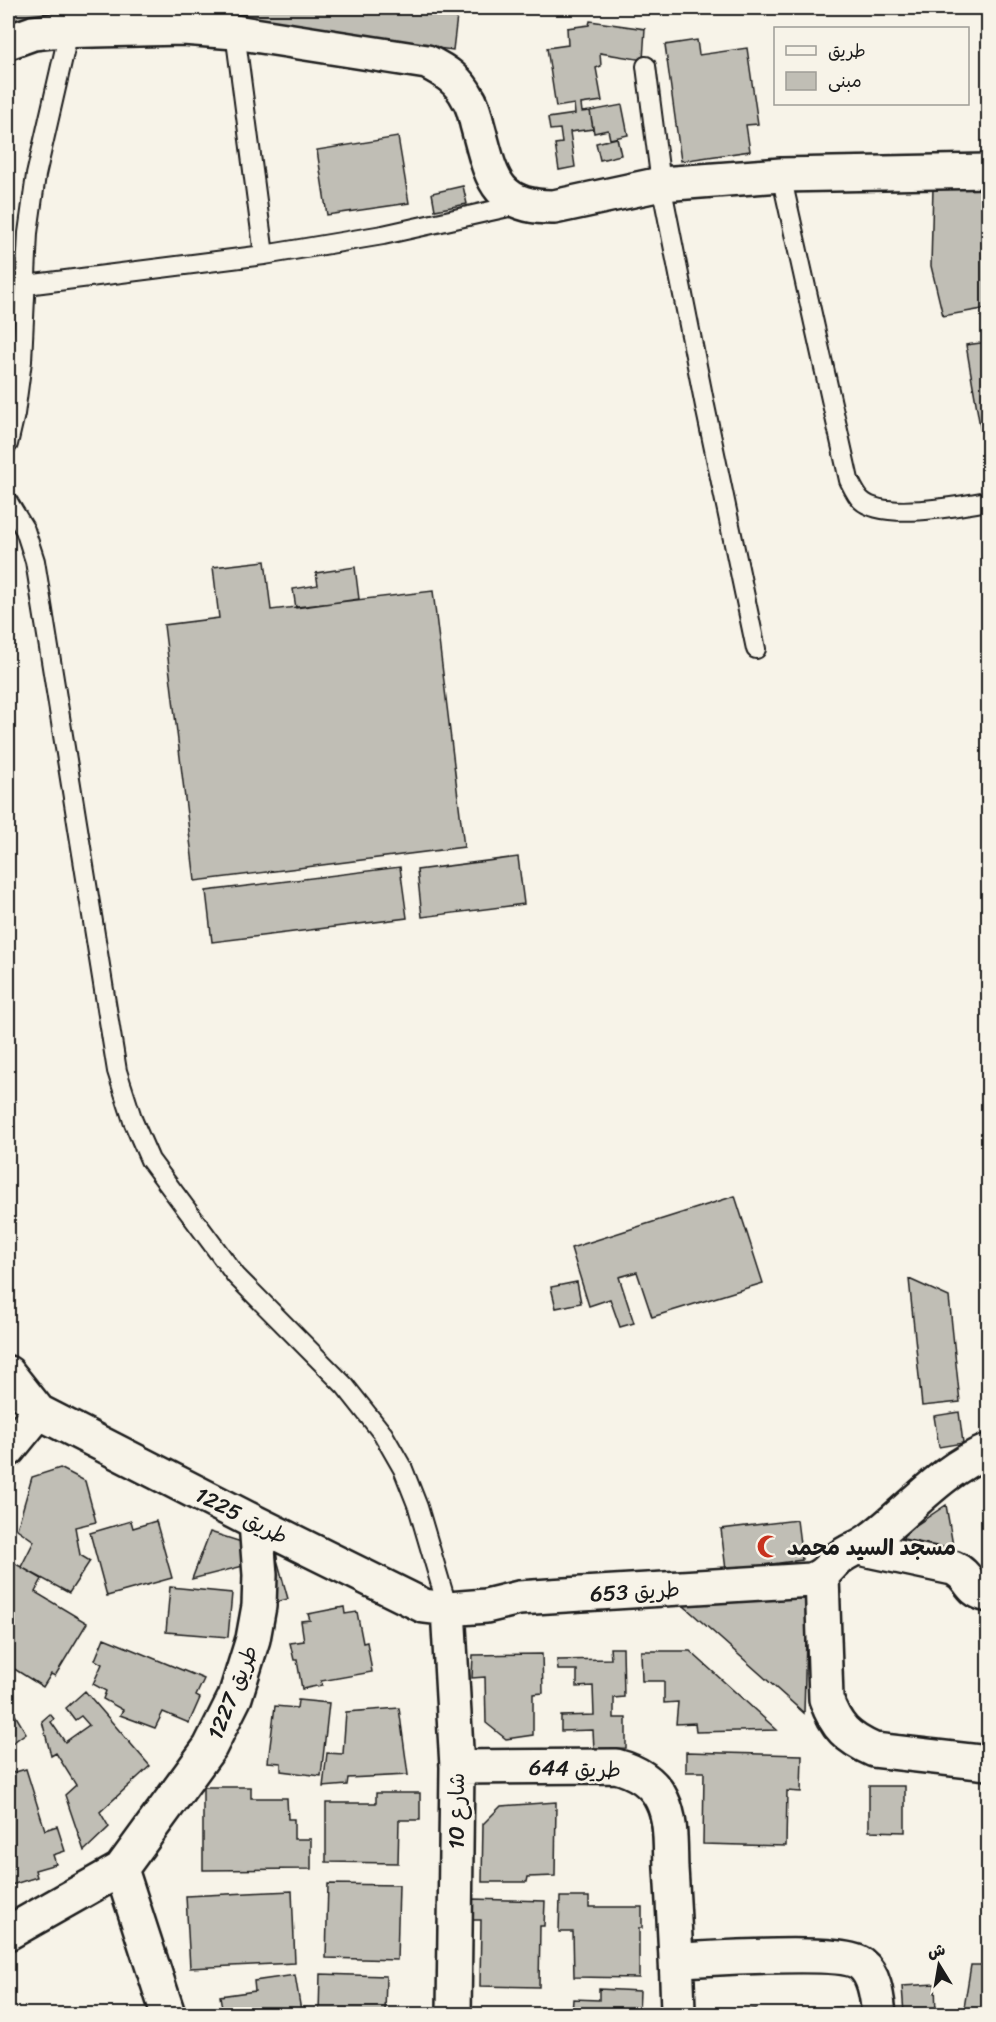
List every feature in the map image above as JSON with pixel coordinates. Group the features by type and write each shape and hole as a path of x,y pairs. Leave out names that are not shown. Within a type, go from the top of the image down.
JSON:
{"street":[{"path":"8,42 69,19 182,18 236,32 427,62 444,71 459,83 470,99 490,170 497,184 508,197 522,204 538,207 554,207 661,184 781,175 988,171"},
{"name":"طريق 1225","path":"8,1373 39,1412 397,1594 424,1606 448,1609"},
{"path":"8,1450 39,1412"},
{"path":"988,1450 957,1466 931,1485 860,1548 838,1558 822,1576 826,1699 832,1716 843,1731 857,1743 874,1750 988,1763"},
{"name":"طريق 1227","path":"8,1933 121,1869 210,1747 235,1697 254,1639 259,1606 260,1575 256,1523"},
{"path":"860,1548 952,1568 963,1573 974,1590 988,1595"},
{"name":"طريق 653","path":"448,1609 486,1606 519,1598 799,1582 822,1576"},
{"name":"شارع 10","path":"448,1609 457,1767 454,2014"},
{"name":"طريق 644","path":"457,1767 616,1766 630,1770 654,1786 667,1813 677,1960 678,2014"},
{"path":"121,1869 168,2014"},
{"path":"677,1960 819,1955 844,1957 860,1963 872,1978 879,2014"}],"lane":[{"path":"8,444 15,414 22,361 28,233 36,175 69,19"},
{"path":"236,32 264,255"},
{"path":"646,66 661,184 756,649"},
{"path":"781,175 849,480 853,487 862,501 881,509 911,511 988,501"},
{"path":"26,285 264,255 383,234 522,204"},
{"path":"8,502 25,530 35,561 117,1071 133,1121 150,1160 236,1276 345,1386 383,1434 403,1469 418,1507 448,1609"}],"building":[{"path":"8,8 48,8 51,30 8,35"},
{"path":"116,8 159,8 116,11"},
{"path":"195,8 458,8 453,50 194,19"},
{"path":"590,21 645,29 643,60 600,53 601,66 596,68 602,101 581,104 582,112 590,111 593,129 570,132 575,167 559,170 555,144 562,143 560,129 550,130 548,118 575,114 574,104 556,107 547,48 568,45 567,28 589,25"},
{"path":"697,40 699,55 747,48 758,124 746,125 750,151 681,161 665,45"},
{"path":"622,105 628,135 610,139 608,130 594,133 590,111"},
{"path":"398,137 409,203 327,215 317,150"},
{"path":"617,138 621,155 600,160 596,143"},
{"path":"463,186 467,204 435,210 432,193"},
{"path":"933,187 988,188 988,308 943,316 931,266"},
{"path":"988,342 988,443 983,444 966,345"},
{"path":"265,561 271,610 433,591 464,847 195,881 164,625 219,618 213,567"},
{"path":"355,567 359,599 296,608 293,589 318,585 316,573"},
{"path":"518,857 524,904 422,917 417,870"},
{"path":"400,867 407,918 212,942 206,891"},
{"path":"735,1196 763,1283 652,1317 637,1272 619,1277 634,1323 620,1327 610,1299 589,1306 571,1248"},
{"path":"909,1279 949,1297 960,1402 922,1406"},
{"path":"577,1282 581,1303 556,1308 551,1287"},
{"path":"959,1412 963,1443 939,1447 934,1416"},
{"path":"60,1468 85,1481 96,1522 75,1527 80,1555 90,1561 69,1593 21,1567 34,1541 17,1529 32,1477"},
{"path":"946,1505 956,1563 907,1555 903,1534"},
{"path":"797,1520 802,1560 726,1570 721,1529"},
{"path":"131,1521 133,1528 156,1521 172,1578 107,1596 90,1533"},
{"path":"210,1532 251,1545 255,1563 192,1579"},
{"path":"275,1552 288,1599 272,1603 260,1556"},
{"path":"9,1560 42,1579 35,1592 87,1623 55,1676 51,1674 43,1687 8,1665 8,1599 13,1590 8,1587"},
{"path":"170,1587 232,1593 228,1637 166,1632"},
{"path":"675,1598 807,1599 804,1713"},
{"path":"344,1607 345,1614 357,1612 363,1643 367,1642 372,1672 321,1681 322,1685 302,1689 297,1660 294,1660 290,1643 304,1641 301,1621 310,1620 308,1614"},
{"path":"104,1638 204,1679 196,1696 200,1698 189,1723 163,1712 155,1728 120,1715 123,1710 103,1699 106,1691 93,1684 102,1664 95,1660"},
{"path":"610,1648 623,1648 624,1697 614,1698 614,1718 626,1718 626,1748 594,1749 593,1730 561,1731 561,1716 594,1715 593,1686 577,1687 577,1670 558,1670 557,1660 611,1659"},
{"path":"641,1651 690,1651 777,1730 696,1732 695,1723 676,1724 678,1702 664,1703 664,1681 642,1681"},
{"path":"542,1654 543,1693 533,1694 533,1735 506,1739 486,1723 485,1677 472,1678 473,1655"},
{"path":"85,1691 150,1766 100,1812 109,1827 84,1851 65,1795 76,1785 56,1753 51,1756 42,1721 50,1714 54,1719 51,1722 65,1742 89,1725 81,1716 75,1720 66,1708"},
{"path":"298,1700 329,1703 321,1776 281,1771 281,1763 268,1762 275,1706 297,1708"},
{"path":"8,1703 26,1733 8,1746"},
{"path":"399,1708 408,1775 348,1778 347,1785 323,1787 327,1753 343,1754 346,1712"},
{"path":"686,1752 802,1755 801,1792 787,1791 786,1846 703,1844 704,1772 686,1772"},
{"path":"26,1769 45,1830 57,1826 65,1851 53,1855 56,1864 35,1870 37,1877 8,1886 8,1774"},
{"path":"869,1786 905,1786 905,1832 869,1831"},
{"path":"203,1787 251,1787 251,1798 287,1798 288,1819 294,1819 294,1839 311,1839 311,1869 203,1870"},
{"path":"376,1793 420,1793 420,1820 399,1820 398,1863 326,1862 326,1803 376,1803"},
{"path":"556,1802 555,1876 528,1877 527,1882 482,1882 483,1824 501,1806"},
{"path":"328,1884 399,1885 397,1960 326,1958"},
{"path":"292,1891 295,1963 190,1968 186,1896"},
{"path":"560,1897 589,1897 589,1907 642,1907 642,1928 639,1928 639,1978 574,1977 573,1932 559,1932"},
{"path":"471,1899 545,1901 544,1926 540,1926 539,1987 480,1986 481,1920 471,1920"},
{"path":"971,1965 988,1965 988,2014 963,2014"},
{"path":"320,1974 386,1976 385,2014 319,2014"},
{"path":"295,1975 301,2011 295,2014 223,2014 220,1996 255,1991 254,1981"},
{"path":"935,1984 936,2014 904,2014 902,1986"},
{"path":"599,1989 640,1991 639,2014 572,2014 573,1999 599,2000"},
{"path":"840,2007 841,2014 795,2014 795,2012"},
{"path":"756,2009 756,2014 705,2014 705,2013"}],"place":[{"name":"مسجد السيد محمد","path":"769,1547"}]}
